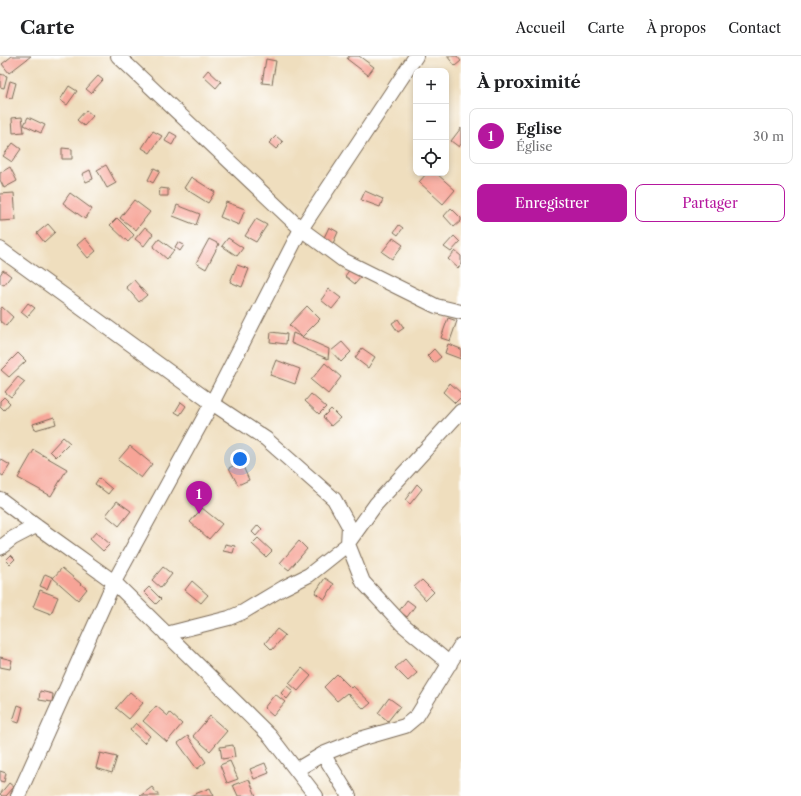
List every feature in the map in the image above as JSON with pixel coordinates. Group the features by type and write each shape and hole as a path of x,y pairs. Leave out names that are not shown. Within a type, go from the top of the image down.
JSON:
{"street":[{"path":"118,56 300,229 343,260 436,306 461,312"},
{"path":"18,796 114,582 212,403 300,229 416,56"},
{"path":"0,249 212,403 266,439 334,499 350,526 348,544 363,582 402,624 450,664"},
{"path":"166,634 229,618 243,612 283,588 309,576 348,544 376,504 461,411"},
{"path":"0,499 114,582 270,736 316,796"},
{"path":"0,548 13,538 36,526"},
{"path":"296,770 323,754 360,739 405,726 417,716 461,645"},
{"path":"323,754 349,796"}],"building":[{"path":"12,56 31,56 9,73 2,64"},
{"path":"349,56 359,56 374,67 368,75 347,59"},
{"path":"447,56 457,56 461,61 455,66"},
{"path":"266,59 276,61 272,84 262,83"},
{"path":"208,70 221,82 216,88 203,76"},
{"path":"0,74 7,76 4,88 0,87"},
{"path":"98,76 103,80 91,93 86,89"},
{"path":"10,81 16,83 12,98 6,97"},
{"path":"69,86 77,91 67,105 60,100"},
{"path":"86,110 93,116 84,126 77,120"},
{"path":"22,117 24,132 13,133 12,118"},
{"path":"28,117 45,125 41,133 24,125"},
{"path":"461,128 461,144 459,147 451,141"},
{"path":"153,131 162,136 150,153 142,148"},
{"path":"170,132 177,136 172,145 165,141"},
{"path":"276,136 283,142 276,149 269,143"},
{"path":"13,143 21,149 12,162 3,156"},
{"path":"62,148 72,149 72,159 62,159"},
{"path":"106,165 116,183 107,188 97,170"},
{"path":"10,167 17,181 4,188 0,180 0,173"},
{"path":"154,168 160,171 153,183 148,180"},
{"path":"90,170 93,179 86,182 82,174"},
{"path":"424,176 439,176 455,190 443,204 419,182"},
{"path":"191,177 215,192 208,203 184,188"},
{"path":"160,188 168,189 168,196 159,196"},
{"path":"365,191 383,199 380,207 361,200"},
{"path":"14,193 16,220 0,221 0,194"},
{"path":"70,193 92,209 85,219 63,203"},
{"path":"134,200 150,212 136,230 120,218"},
{"path":"226,202 245,209 239,225 220,217"},
{"path":"177,205 200,214 196,225 173,216"},
{"path":"451,208 461,218 461,221 454,227 444,216"},
{"path":"117,218 134,235 128,242 110,225"},
{"path":"256,219 267,225 256,242 245,236"},
{"path":"48,224 55,232 44,242 37,233"},
{"path":"399,225 403,228 398,235 394,232"},
{"path":"145,227 153,234 144,246 135,239"},
{"path":"329,227 338,232 331,248 321,244"},
{"path":"454,236 460,242 451,252 444,247"},
{"path":"85,238 96,251 88,258 77,245"},
{"path":"228,238 243,248 237,256 222,246"},
{"path":"393,238 403,245 392,259 382,252"},
{"path":"159,239 174,250 167,259 153,247"},
{"path":"209,239 219,244 206,269 196,263"},
{"path":"178,242 184,245 180,251 175,247"},
{"path":"455,251 461,256 461,264 458,268 448,259"},
{"path":"237,265 249,269 242,287 230,282"},
{"path":"351,268 361,277 355,284 345,276"},
{"path":"3,270 11,276 4,285 0,283 0,275"},
{"path":"134,280 147,295 139,302 126,287"},
{"path":"329,289 341,298 332,309 321,300"},
{"path":"28,303 35,308 27,317 21,312"},
{"path":"307,306 320,319 302,337 289,325"},
{"path":"2,307 13,317 6,326 0,321 0,310"},
{"path":"448,318 457,321 450,341 441,338"},
{"path":"398,319 404,328 398,332 392,323"},
{"path":"271,332 287,334 286,344 270,342"},
{"path":"293,333 329,349 328,359 291,343"},
{"path":"342,342 351,352 341,362 331,351"},
{"path":"448,344 461,349 461,359 445,353"},
{"path":"362,348 375,357 368,368 355,358"},
{"path":"434,349 441,357 434,363 427,356"},
{"path":"18,353 26,361 9,377 1,370"},
{"path":"276,360 300,369 295,384 270,375"},
{"path":"325,363 341,377 328,394 311,380"},
{"path":"18,377 25,382 11,397 5,392"},
{"path":"450,383 461,393 461,397 455,403 443,392"},
{"path":"311,394 326,407 319,414 305,401"},
{"path":"4,397 10,403 4,410 0,406 0,401"},
{"path":"181,402 186,406 180,415 175,412"},
{"path":"331,409 340,418 331,426 323,417"},
{"path":"54,417 56,424 35,430 33,424"},
{"path":"63,437 70,443 56,457 50,451"},
{"path":"130,446 152,464 141,478 118,460"},
{"path":"34,450 67,469 51,496 18,478"},
{"path":"0,459 10,465 3,476 0,474"},
{"path":"241,462 249,480 238,485 229,468"},
{"path":"99,478 112,489 108,494 95,484"},
{"path":"417,484 422,489 410,504 405,500"},
{"path":"117,501 131,511 119,526 106,515"},
{"path":"202,508 222,524 209,539 190,522"},
{"path":"258,525 262,529 256,536 252,532"},
{"path":"96,532 110,544 103,551 90,539"},
{"path":"258,538 272,551 266,557 252,544"},
{"path":"299,541 307,549 289,570 280,563"},
{"path":"225,544 235,546 233,553 223,551"},
{"path":"11,555 15,559 10,564 6,560"},
{"path":"163,567 172,574 161,588 152,580"},
{"path":"62,568 87,589 78,600 53,578"},
{"path":"45,574 52,577 47,589 40,586"},
{"path":"325,578 334,584 325,599 315,593"},
{"path":"422,580 434,592 426,600 414,587"},
{"path":"192,581 208,595 201,603 185,590"},
{"path":"149,587 161,599 156,604 144,592"},
{"path":"40,590 58,597 51,614 33,607"},
{"path":"407,600 415,606 407,617 399,611"},
{"path":"277,629 285,635 272,650 265,643"},
{"path":"0,657 12,660 10,669 0,667"},
{"path":"405,659 417,673 408,681 395,668"},
{"path":"302,668 311,676 298,691 289,683"},
{"path":"337,674 351,688 353,686 371,703 364,709 347,693 337,701 324,687"},
{"path":"287,686 293,691 287,699 281,693"},
{"path":"40,691 53,694 52,702 39,700"},
{"path":"130,692 143,703 129,719 116,708"},
{"path":"275,694 285,702 273,716 264,708"},
{"path":"389,698 400,706 388,721 378,713"},
{"path":"18,705 23,707 19,723 13,721"},
{"path":"156,706 168,716 170,713 182,724 167,742 143,721"},
{"path":"210,716 227,731 210,751 193,736"},
{"path":"136,723 150,736 144,743 130,730"},
{"path":"188,736 206,762 197,769 178,743"},
{"path":"233,745 235,757 222,759 220,747"},
{"path":"100,753 117,757 112,773 96,768"},
{"path":"230,761 238,779 227,783 220,765"},
{"path":"265,763 269,773 254,779 250,769"},
{"path":"0,771 6,773 4,782 0,781"},
{"path":"249,779 256,796 238,796 233,785"},
{"path":"9,783 14,787 6,796 2,796 0,794"},
{"path":"152,787 159,796 140,796"},
{"path":"210,788 214,796 190,796"}],"place":[{"name":"Eglise","path":"199,514"}]}
